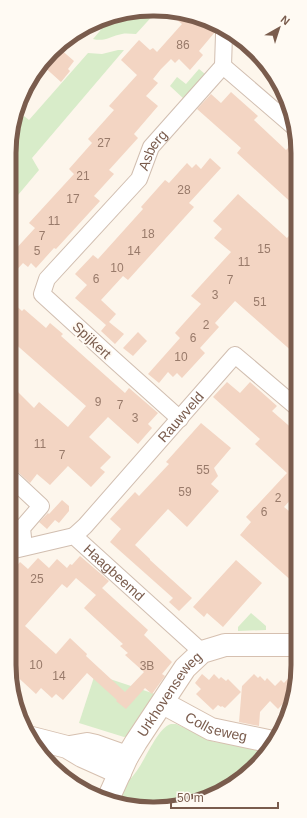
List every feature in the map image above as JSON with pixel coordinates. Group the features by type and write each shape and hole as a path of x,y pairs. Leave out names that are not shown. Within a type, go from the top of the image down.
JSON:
{"street":[{"path":"224,35 223,66 287,121"},
{"name":"Asberg","path":"70,254 139,179 151,147 223,66"},
{"name":"Spijkert","path":"70,254 47,279 42,294 180,419"},
{"name":"Rauwveld","path":"74,536 85,526 235,355 291,403"},
{"path":"16,483 41,506 22,528 17,549"},
{"name":"Haagbeemd","path":"17,549 74,536 202,652"},
{"name":"Urkhovenseweg","path":"110,795 124,765 185,668 202,652 225,645 291,645"},
{"name":"Collseweg","path":"163,703 211,729 268,741"},
{"path":"38,740 67,747 82,756 124,765"}],"green space":[{"path":"152,16 136,34 124,34 97,40 93,39 106,24 136,17"},
{"path":"124,50 32,158 39,170 16,197 17,136 21,120 24,116 29,120 88,53 102,54"},
{"path":"199,69 205,74 184,99 170,86 177,77 186,84"},
{"path":"251,613 266,626 266,630 238,631 238,627"},
{"path":"95,674 155,694 130,736 124,737 79,723"},
{"path":"176,724 214,742 262,749 251,762 230,779 198,795 162,802 136,801 118,797 125,785 135,774 162,730 167,726"}],"building":[{"path":"178,19 189,21 216,31 199,51 203,55 190,70 179,59 175,63 171,59 161,69 153,79 158,83 146,96 158,106 134,134 138,138 109,170 114,174 94,196 100,201 56,249 54,248 36,268 31,263 28,267 23,263 16,271 16,249 35,228 29,223 74,174 69,169 92,143 88,139 114,110 109,106 137,75 121,60 139,40 150,50 153,48 157,52 182,24 177,20"},
{"path":"62,51 74,61 68,69 70,71 61,82 46,68"},
{"path":"231,92 258,116 254,120 286,150 289,147 291,148 291,202 237,153 241,148 197,109 211,94 221,103"},
{"path":"210,158 221,168 189,203 194,207 128,280 123,276 101,300 116,314 109,322 124,334 115,344 101,331 106,325 75,298 87,285 75,274 93,255 98,259 143,209 141,207 165,180 169,183 187,163 192,168 196,164 201,169"},
{"path":"238,194 287,238 291,234 291,350 235,301 215,323 219,327 200,348 205,353 182,378 177,373 173,377 168,372 159,383 148,374 180,338 175,333 201,304 191,296 231,252 214,238 222,229 213,221"},
{"path":"16,306 22,311 24,309 46,328 50,323 63,334 61,336 125,393 129,388 158,413 148,424 152,428 138,444 108,417 89,437 111,457 100,468 105,472 91,487 68,466 50,485 37,474 30,483 16,470 16,390 34,408 39,402 68,427 86,406 16,345"},
{"path":"138,332 147,341 133,356 123,348"},
{"path":"227,382 240,393 250,382 277,406 272,411 291,428 291,499 284,507 291,513 291,580 240,535 251,522 246,517 287,473 255,444 260,439 213,397"},
{"path":"201,423 231,448 214,468 218,476 211,484 219,491 187,527 168,509 135,545 192,598 179,611 169,602 173,598 110,542 121,529 110,519 135,492 139,496 169,464 166,462"},
{"path":"62,500 69,506 69,511 59,523 55,520 47,529 39,522"},
{"path":"80,556 109,581 102,588 148,630 144,635 172,662 162,674 165,676 152,694 145,688 126,709 87,673 63,700 56,694 52,698 41,688 36,694 16,676 16,567 20,562 28,569 38,558 49,568 57,559 67,568 70,564 72,565","holes":["76,578 96,595 84,608 123,644 120,646 128,653 125,655 144,672 125,692 86,656 87,654 70,638 56,654 25,626 62,584 67,588"]},
{"path":"236,560 262,583 223,627 207,613 204,617 193,607"},
{"path":"202,674 209,680 214,674 219,679 221,677 226,681 228,679 241,692 225,708 218,705 213,710 196,694 201,689 195,683"},
{"path":"254,674 258,678 260,676 265,681 267,678 275,686 281,680 284,683 290,676 286,701 278,709 270,701 260,712 259,726 239,722 242,686"}]}
